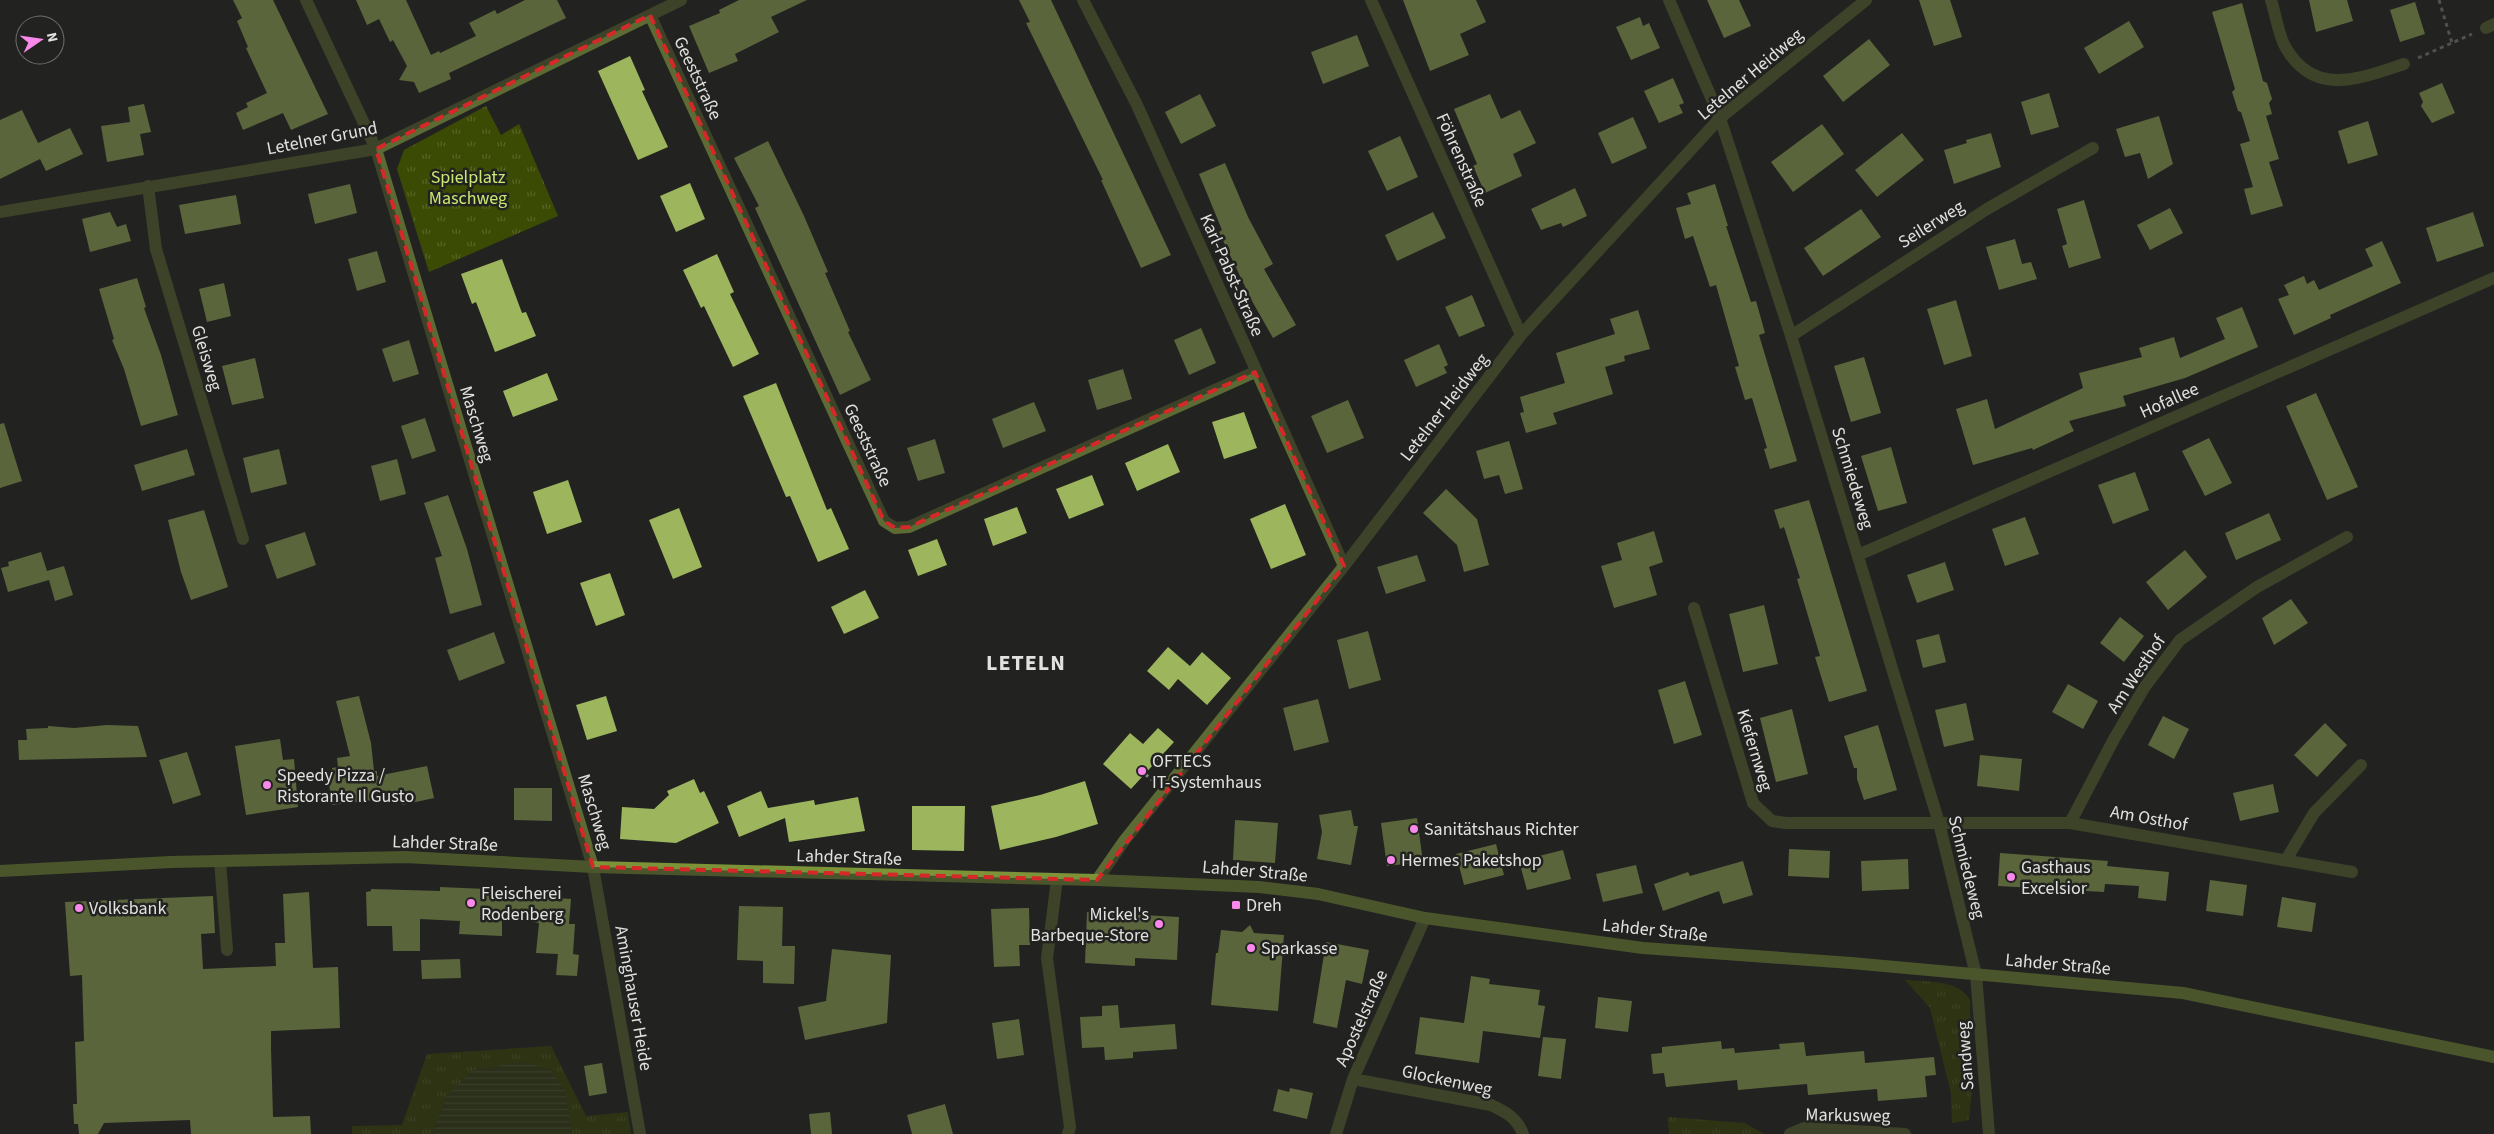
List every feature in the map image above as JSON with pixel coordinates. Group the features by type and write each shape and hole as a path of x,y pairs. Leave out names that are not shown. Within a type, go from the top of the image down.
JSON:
{"street":[{"name":"Maschweg","path":"306,0 376,149 593,868"},
{"name":"Letelner Grund","path":"0,212 376,149 681,0"},
{"name":"Karl-Pabst-Straße","path":"1083,0 1137,104 1255,372 1344,566"},
{"name":"Föhrenstraße","path":"1371,0 1521,335"},
{"name":"Schmiedeweg","path":"1669,0 1720,118 1791,336 1939,823 1976,975"},
{"name":"Letelner Heidweg","path":"1097,880 1124,842 1344,566 1521,335 1720,118 1866,0"},
{"path":"2271,0 2286,48 2304,70 2330,81 2354,80 2404,64"},
{"name":"Geeststraße","path":"650,15 884,521 895,528 909,527 1255,372"},
{"name":"Seilerweg","path":"1791,336 1987,209 2092,148"},
{"name":"Gleisweg","path":"148,186 156,249 242,539"},
{"name":"Hofallee","path":"1858,555 2494,278"},
{"name":"Am Westhof","path":"2070,823 2114,739 2144,688 2180,640 2257,587 2347,537"},
{"name":"Kiefernweg","path":"1694,608 1753,802 1762,814 1772,821 1786,823 1939,823"},
{"path":"2286,860 2314,813 2361,765"},
{"name":"Am Osthof","path":"1939,823 2070,823 2352,872"},
{"name":"Lahder Straße","path":"0,871 220,861 405,857 593,868 1057,878 1259,887 1318,894 1425,918 1643,948 2183,993 2494,1057"},
{"path":"220,861 227,950"},
{"name":"Aminghauser Heide","path":"593,868 640,1134"},
{"path":"1057,878 1047,958 1070,1128 1068,1134"},
{"name":"Apostelstraße","path":"1336,1134 1353,1079 1425,918"},
{"name":"Sandweg","path":"1976,975 1989,1134"},
{"name":"Glockenweg","path":"1353,1079 1491,1105 1510,1114 1520,1126 1523,1134"},
{"name":"Markusweg","path":"1790,1134 1804,1128 1905,1134"}],"path":[{"path":"2439,0 2452,43"},
{"path":"2404,64 2490,26"}],"highlighted area":[{"path":"650,15 884,521 895,528 909,527 1255,372 1344,566 1097,880 593,867 376,149"}],"green space":[{"name":"Spielplatz Maschweg","path":"486,106 501,135 519,124 558,216 429,272 397,169 404,150"},
{"path":"1905,980 1950,985 1965,993 1970,1000 1972,1088 1969,1120 1952,1123 1951,1093 1930,1008"},
{"path":"551,1046 586,1116 628,1112 631,1134 572,1134 565,1090 446,1097 432,1134 352,1134 352,1126 402,1125 427,1054"},
{"path":"1668,1117 1745,1123 1764,1134 1669,1134"}],"shaded area":[{"path":"520,1062 549,1068 565,1090 572,1134 432,1134 446,1097 473,1070"}],"building":[{"path":"233,0 273,0 328,114 291,130 283,113 243,130 236,113 248,107 246,103 267,93 246,48 248,47 237,21 242,18"},
{"path":"356,0 406,0 431,55 439,51 440,53 476,36 469,23 495,10 497,14 525,0 557,0 566,18 449,73 451,79 419,93 414,82 399,80 407,66 393,40 390,42 379,19 367,25"},
{"path":"739,0 807,0 771,17 779,32 735,54 738,61 709,73 689,26 720,13 719,10"},
{"path":"1019,0 1051,0 1171,255 1141,268 1101,180 1103,180 1026,23 1030,22"},
{"path":"1403,0 1476,0 1486,22 1460,34 1469,55 1430,71"},
{"path":"1707,0 1739,0 1751,26 1724,38"},
{"path":"1919,0 1950,0 1962,37 1934,46"},
{"path":"2309,0 2347,0 2353,21 2316,32"},
{"path":"2415,2 2425,34 2400,42 2390,10"},
{"path":"2242,3 2263,81 2267,83 2272,99 2269,103 2272,114 2266,116 2279,159 2269,162 2283,206 2251,215 2244,189 2253,187 2240,144 2250,141 2241,112 2238,111 2232,92 2235,89 2212,12"},
{"path":"1640,17 1643,26 1649,23 1660,48 1631,60 1616,27"},
{"path":"2129,21 2144,47 2099,74 2084,48"},
{"path":"1357,35 1369,66 1323,84 1311,52"},
{"path":"1869,39 1890,65 1843,102 1823,76"},
{"path":"630,56 645,90 642,91 668,147 638,160 598,71"},
{"path":"1673,78 1684,103 1679,105 1683,113 1659,123 1644,91"},
{"path":"2442,83 2455,113 2432,123 2421,106 2423,102 2419,93"},
{"path":"2049,93 2059,127 2031,135 2021,102"},
{"path":"1200,94 1216,126 1181,144 1165,112"},
{"path":"1490,94 1501,119 1520,110 1536,143 1513,154 1522,176 1485,193 1473,166 1477,164 1454,109"},
{"path":"144,104 151,132 140,134 144,155 107,162 101,126 130,122 128,107"},
{"path":"22,110 38,143 70,128 83,154 46,171 40,159 0,179 0,120"},
{"path":"2159,116 2173,164 2148,179 2140,153 2125,157 2116,129"},
{"path":"1633,117 1647,148 1612,164 1598,133"},
{"path":"2368,121 2378,155 2348,164 2338,131"},
{"path":"1822,124 1844,154 1793,192 1771,162"},
{"path":"1902,133 1924,160 1877,197 1855,170"},
{"path":"1991,133 2001,167 1954,184 1944,150 1967,143 1966,140"},
{"path":"1400,136 1418,177 1387,191 1368,151"},
{"path":"768,141 804,216 828,272 825,273 850,331 848,332 871,380 840,395 755,208 759,206 734,158"},
{"path":"1225,163 1248,217 1273,264 1264,269 1296,325 1273,338 1252,301 1219,232 1222,230 1199,174"},
{"path":"690,183 705,219 676,232 660,196"},
{"path":"350,184 357,213 315,224 308,194"},
{"path":"1715,184 1728,226 1726,226 1751,302 1756,301 1765,333 1759,335 1797,461 1770,469 1764,449 1767,448 1752,398 1745,400 1735,367 1739,366 1716,285 1710,287 1693,236 1685,239 1676,208 1691,204 1687,193"},
{"path":"1575,188 1587,216 1563,227 1561,223 1541,230 1531,209"},
{"path":"236,195 241,224 185,234 179,205"},
{"path":"2084,200 2101,258 2069,268 2062,246 2067,244 2057,209"},
{"path":"2170,208 2183,233 2150,250 2137,225"},
{"path":"1861,209 1881,237 1823,276 1804,248"},
{"path":"110,212 117,227 126,224 131,241 90,252 82,219"},
{"path":"1433,212 1446,238 1397,261 1385,235"},
{"path":"2473,212 2484,246 2437,262 2426,228"},
{"path":"2015,239 2022,264 2031,262 2037,279 1999,290 1986,247"},
{"path":"2382,241 2401,283 2330,315 2331,318 2294,335 2278,299 2289,295 2284,285 2304,276 2307,284 2314,280 2319,290 2373,266 2365,249"},
{"path":"377,251 386,282 357,291 348,259"},
{"path":"717,254 734,292 730,294 759,354 733,367 704,306 701,308 683,270"},
{"path":"502,259 522,313 526,312 536,336 495,352 476,302 472,304 461,274"},
{"path":"137,278 146,307 144,308 161,355 178,415 141,426 124,369 112,340 114,339 99,289"},
{"path":"224,283 231,316 207,322 199,289"},
{"path":"1472,295 1485,326 1459,337 1445,307"},
{"path":"1956,300 1972,356 1944,365 1927,309"},
{"path":"2242,307 2258,347 2185,378 2123,396 2126,406 2069,421 2074,431 2033,450 2032,448 1973,465 1956,409 1987,399 1995,429 2083,388 2079,373 2142,357 2139,348 2174,337 2180,358 2225,339 2216,318"},
{"path":"1638,310 1650,349 1624,356 1625,361 1605,367 1613,394 1553,413 1557,424 1526,433 1520,413 1524,412 1520,397 1565,383 1556,353 1615,334 1610,319"},
{"path":"1201,328 1216,363 1189,375 1174,340"},
{"path":"409,340 419,374 393,382 382,349"},
{"path":"1439,344 1448,365 1444,367 1447,373 1416,387 1404,360"},
{"path":"1864,357 1881,413 1851,422 1834,366"},
{"path":"255,358 264,398 232,405 222,366"},
{"path":"1123,369 1132,399 1097,410 1088,380"},
{"path":"547,373 558,400 513,417 503,391"},
{"path":"776,383 827,510 831,508 849,549 818,562 790,496 786,497 743,396"},
{"path":"2316,393 2358,487 2327,500 2286,406"},
{"path":"1348,400 1364,438 1327,453 1311,416"},
{"path":"1034,402 1046,431 1003,448 992,419"},
{"path":"1244,412 1257,448 1224,459 1212,422"},
{"path":"425,418 436,451 412,459 401,426"},
{"path":"4,423 22,481 0,488 0,424"},
{"path":"2209,438 2232,483 2205,496 2182,451"},
{"path":"935,439 945,473 918,481 907,448"},
{"path":"1509,441 1523,489 1505,494 1499,475 1484,479 1476,451"},
{"path":"1168,444 1180,472 1137,491 1125,463"},
{"path":"1891,447 1907,503 1878,511 1861,456"},
{"path":"187,449 195,475 142,491 134,465"},
{"path":"279,449 287,484 251,493 243,458"},
{"path":"397,459 406,494 380,501 371,466"},
{"path":"2135,472 2149,510 2113,524 2098,485"},
{"path":"1092,475 1104,505 1069,519 1056,489"},
{"path":"568,480 582,522 547,534 533,492"},
{"path":"1446,489 1477,519 1489,565 1464,572 1457,545 1423,513"},
{"path":"448,495 467,549 482,605 450,614 435,558 442,556 424,503"},
{"path":"1809,500 1867,691 1829,702 1815,657 1820,656 1797,579 1800,578 1784,527 1780,529 1774,510"},
{"path":"1285,504 1306,555 1271,569 1250,519"},
{"path":"1017,507 1027,533 993,546 984,519"},
{"path":"679,508 702,567 673,579 649,520"},
{"path":"204,510 228,587 191,600 181,572 168,520"},
{"path":"2269,513 2281,540 2236,560 2225,533"},
{"path":"2025,517 2039,554 2005,566 1992,529"},
{"path":"1654,531 1663,562 1649,567 1657,595 1614,608 1601,566 1622,560 1617,543"},
{"path":"305,532 316,565 277,579 265,545"},
{"path":"937,539 947,565 918,576 908,550"},
{"path":"2185,550 2207,577 2168,610 2146,582"},
{"path":"41,552 47,571 64,566 73,595 55,601 49,580 8,592 1,568 9,566 8,562"},
{"path":"1417,555 1426,581 1386,594 1377,567"},
{"path":"1945,562 1954,590 1917,603 1907,575"},
{"path":"610,573 625,615 596,626 580,583"},
{"path":"865,590 879,618 844,634 831,607"},
{"path":"2291,599 2308,623 2274,645 2262,618"},
{"path":"1764,605 1778,664 1743,672 1729,614"},
{"path":"2120,617 2144,636 2124,662 2100,643"},
{"path":"1368,631 1381,680 1349,689 1337,640"},
{"path":"494,632 505,663 459,681 447,650"},
{"path":"1939,634 1946,662 1923,668 1916,640"},
{"path":"1168,647 1190,666 1202,652 1231,678 1207,705 1178,679 1169,690 1147,671"},
{"path":"1685,681 1702,735 1674,744 1658,690"},
{"path":"2068,684 2098,701 2083,729 2052,712"},
{"path":"359,696 371,743 374,771 377,771 377,776 427,766 434,798 402,805 400,797 332,805 328,777 333,776 332,768 338,767 337,758 350,756 336,701"},
{"path":"606,696 617,731 587,740 576,705"},
{"path":"1318,699 1329,742 1294,751 1283,708"},
{"path":"1966,703 1974,740 1944,747 1935,710"},
{"path":"1792,709 1808,774 1776,782 1760,718"},
{"path":"2163,716 2189,729 2174,759 2148,745"},
{"path":"2325,723 2347,745 2317,777 2294,755"},
{"path":"107,725 138,726 147,757 19,760 18,740 27,740 26,729 48,728 48,726 74,728"},
{"path":"1878,725 1897,790 1864,800 1857,779 1857,768 1854,768 1844,736"},
{"path":"1158,728 1174,742 1131,789 1103,764 1130,733 1143,744"},
{"path":"280,739 283,760 294,759 298,807 246,815 235,746"},
{"path":"187,752 201,795 173,804 159,760"},
{"path":"1980,755 2022,759 2019,791 1977,786"},
{"path":"694,779 700,793 704,791 719,823 676,843 620,839 622,807 654,809 669,795 667,791"},
{"path":"1085,781 1098,824 1056,837 1000,850 991,806 1040,795"},
{"path":"2273,784 2279,812 2240,821 2233,793"},
{"path":"514,788 552,788 552,821 514,820"},
{"path":"761,791 768,808 814,800 815,805 858,797 865,831 789,842 785,818 739,837 727,806"},
{"path":"912,806 965,806 964,851 912,850"},
{"path":"1351,810 1354,826 1358,826 1351,865 1317,859 1322,832 1319,815"},
{"path":"1417,818 1423,862 1387,866 1381,823"},
{"path":"1235,820 1278,823 1275,863 1233,860"},
{"path":"1496,844 1504,875 1464,885 1456,854"},
{"path":"1789,849 1830,851 1829,878 1788,876"},
{"path":"1563,850 1571,879 1527,890 1519,861"},
{"path":"2000,853 2108,861 2107,866 2169,872 2166,901 2138,898 2139,886 2105,884 2104,892 1998,886"},
{"path":"1908,859 1909,889 1862,891 1861,861"},
{"path":"1743,861 1753,895 1723,904 1719,891 1663,911 1654,884 1688,872 1690,876"},
{"path":"1636,865 1643,893 1603,902 1596,874"},
{"path":"2210,880 2247,885 2243,916 2206,911"},
{"path":"440,887 486,889 486,893 571,899 569,924 575,924 573,954 579,955 577,976 556,975 558,954 536,953 539,923 502,918 502,936 459,934 460,921 420,919 420,951 393,951 392,926 367,926 366,892 371,891 371,889 440,891"},
{"path":"309,892 313,968 338,967 340,1028 271,1031 271,1048 273,1117 310,1116 311,1134 191,1134 190,1120 104,1123 98,1134 79,1134 78,1124 74,1124 73,1104 77,1104 75,1042 84,1041 82,975 70,976 65,902 213,896 215,933 201,934 203,969 276,966 275,943 285,943 283,894"},
{"path":"2282,897 2316,903 2312,932 2277,927"},
{"path":"739,906 783,907 782,946 795,946 794,984 763,983 763,961 737,960"},
{"path":"1029,908 1030,945 1019,945 1020,966 994,967 991,909"},
{"path":"1087,912 1179,917 1177,960 1135,958 1135,966 1085,963"},
{"path":"1250,925 1254,933 1284,935 1278,1011 1211,1005 1216,953 1218,953 1221,930 1242,932"},
{"path":"1326,942 1369,950 1362,984 1346,980 1337,1028 1313,1023"},
{"path":"832,949 891,955 887,1023 805,1040 798,1007 826,1001"},
{"path":"460,959 461,978 422,979 421,960"},
{"path":"1471,976 1490,979 1489,984 1540,990 1538,1005 1545,1006 1540,1038 1483,1031 1479,1063 1415,1054 1420,1017 1464,1023"},
{"path":"1598,997 1632,1001 1628,1032 1595,1028"},
{"path":"1118,1005 1120,1028 1175,1024 1177,1049 1133,1052 1133,1058 1105,1060 1104,1047 1082,1048 1080,1017 1102,1016 1102,1006"},
{"path":"1019,1019 1024,1055 997,1059 992,1023"},
{"path":"1543,1037 1566,1039 1561,1079 1538,1076"},
{"path":"1721,1041 1722,1049 1734,1048 1735,1053 1780,1049 1779,1044 1804,1042 1806,1056 1864,1051 1865,1063 1934,1057 1936,1075 1925,1076 1927,1097 1878,1101 1877,1089 1808,1095 1807,1084 1738,1090 1737,1080 1666,1087 1664,1073 1653,1074 1651,1054 1662,1053 1662,1047"},
{"path":"602,1063 607,1093 589,1096 584,1066"},
{"path":"1290,1088 1313,1093 1307,1119 1273,1111 1278,1089 1289,1092"},
{"path":"945,1104 953,1134 912,1134 907,1115"},
{"path":"830,1112 832,1134 811,1134 809,1114"}],"place":[{"name":"OFTECS IT-Systemhaus","path":"1142,771"},
{"name":"Speedy Pizza / Ristorante Il Gusto","path":"267,785"},
{"name":"Sanitätshaus Richter","path":"1414,829"},
{"name":"Hermes Paketshop","path":"1391,860"},
{"name":"Gasthaus Excelsior","path":"2011,877"},
{"name":"Fleischerei Rodenberg","path":"471,903"},
{"name":"Dreh","path":"1236,905"},
{"name":"Volksbank","path":"79,908"},
{"name":"Mickel's Barbeque-Store","path":"1159,924"},
{"name":"Sparkasse","path":"1251,948"}],"district":[{"name":"LETELN","path":"1026,662"}]}
